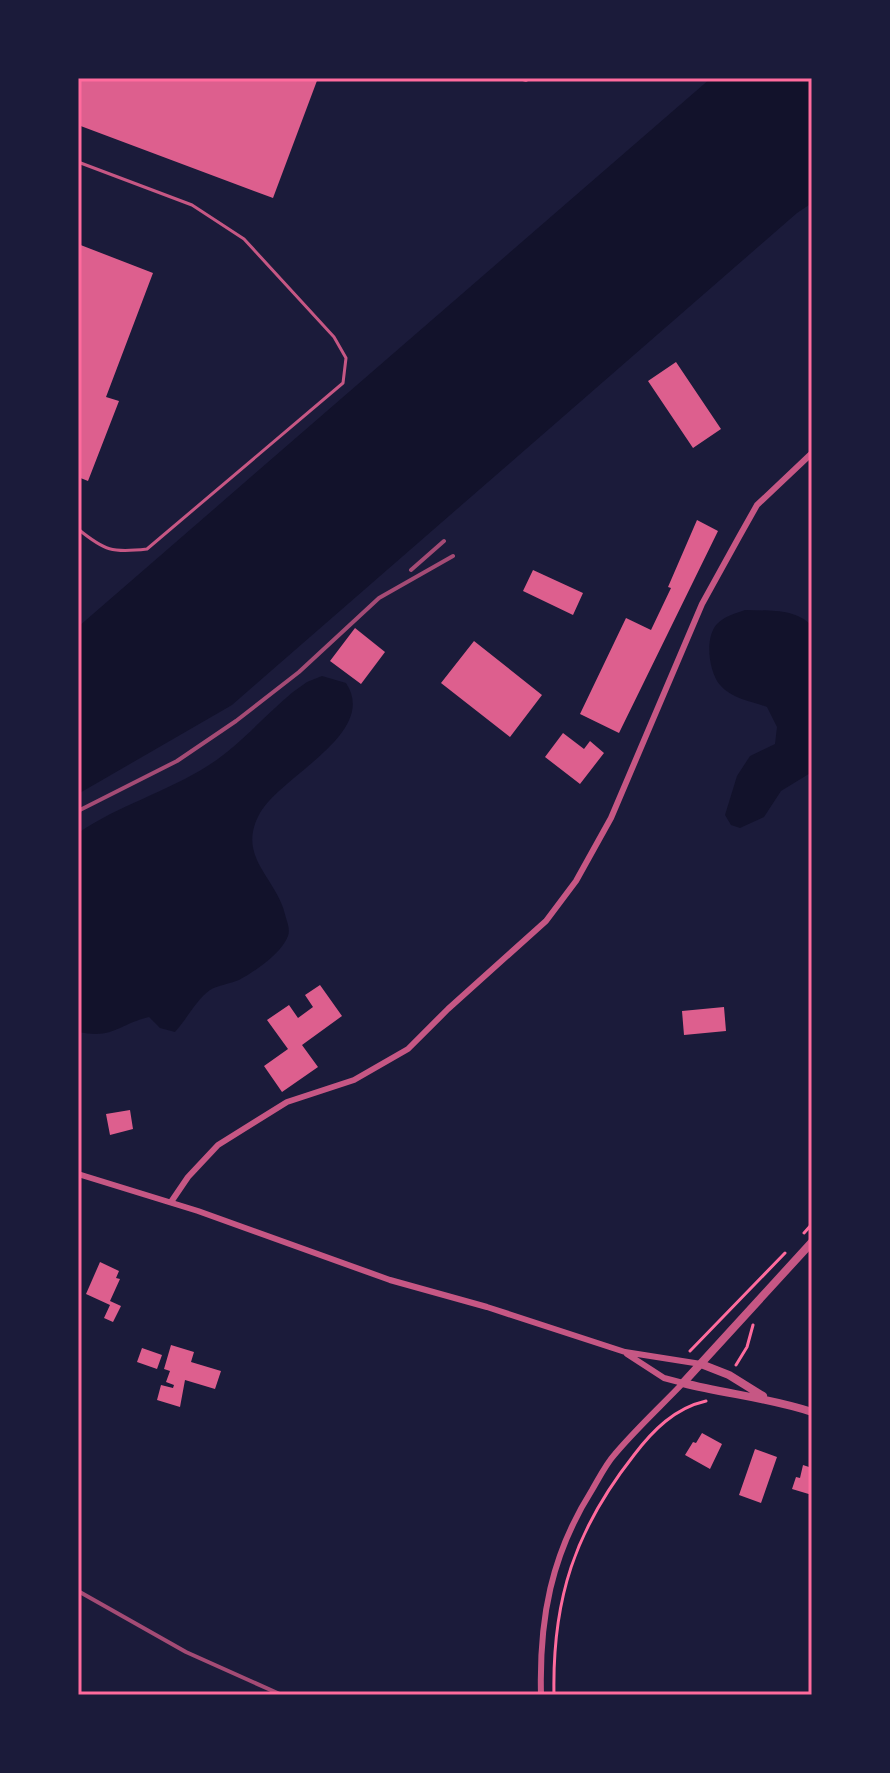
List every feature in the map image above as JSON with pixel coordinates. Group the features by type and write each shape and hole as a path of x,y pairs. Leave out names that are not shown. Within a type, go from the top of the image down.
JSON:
{"street":[{"path":"171,1202 188,1177 218,1145 287,1102 354,1080 408,1049 546,921 576,881 611,818 702,604 757,505 812,453"},
{"path":"78,1174 171,1202 390,1280 487,1307 625,1352 701,1364 729,1375 767,1399"},
{"path":"541,1695 543,1615 557,1562 579,1511 613,1456 747,1316 812,1242"},
{"path":"625,1352 664,1378 767,1399 812,1412"}],"lane":[{"path":"78,162 192,205 244,239 334,337 346,358 343,383 147,549 116,552 99,546 78,529"}],"path":[{"path":"801,1235 812,1224"},
{"path":"682,1360 790,1247"},
{"path":"729,1375 747,1347 753,1324 747,1316"},
{"path":"554,1695 553,1656 557,1622 567,1576 584,1531 612,1483 642,1445 674,1413 686,1405 709,1400 717,1391"}],"shaded area":[{"path":"711,78 812,78 812,203 232,705 78,794 78,627"},
{"path":"745,610 790,613 812,626 812,772 781,791 764,817 740,828 731,825 725,815 737,776 750,756 775,744 777,727 767,707 736,697 720,685 711,664 709,646 717,624"},
{"path":"322,676 346,683 353,701 350,719 324,752 271,799 260,813 252,843 255,855 282,904 289,929 285,942 252,972 210,990 175,1032 160,1028 149,1017 100,1034 78,1032 78,833 209,765 293,692"}],"building":[{"path":"78,78 318,78 273,198 78,125"},
{"path":"78,244 153,273 106,397 119,401 88,481 78,477"},
{"path":"676,362 721,429 693,448 648,381"},
{"path":"697,520 718,531 619,733 580,714 626,618 651,630"},
{"path":"533,570 583,593 573,615 523,591"},
{"path":"355,628 385,652 361,684 330,661"},
{"path":"474,641 542,695 510,737 441,683"},
{"path":"563,733 584,749 590,741 604,753 580,784 545,757"},
{"path":"320,985 342,1016 302,1045 318,1067 282,1092 264,1066 288,1049 267,1020 289,1005 298,1018 313,1007 305,995"},
{"path":"724,1007 726,1031 684,1035 682,1011"},
{"path":"130,1110 133,1129 110,1135 106,1114"},
{"path":"100,1262 119,1271 116,1278 120,1279 110,1301 121,1306 113,1322 104,1318 110,1305 86,1294"},
{"path":"171,1345 194,1352 191,1362 221,1371 215,1389 185,1380 180,1407 157,1400 161,1385 173,1388 174,1385 166,1382 170,1371 164,1369"},
{"path":"142,1348 162,1355 157,1369 137,1362"},
{"path":"702,1433 722,1444 710,1469 685,1455"},
{"path":"755,1449 777,1457 761,1503 739,1495"},
{"path":"803,1465 812,1468 812,1495 792,1489 796,1477 800,1478"}],"railway":[{"path":"520,78 526,80"},
{"path":"411,570 444,541"},
{"path":"78,811 177,761 236,721 299,672 379,598 453,556"},
{"path":"78,1591 186,1652 282,1695"}]}
